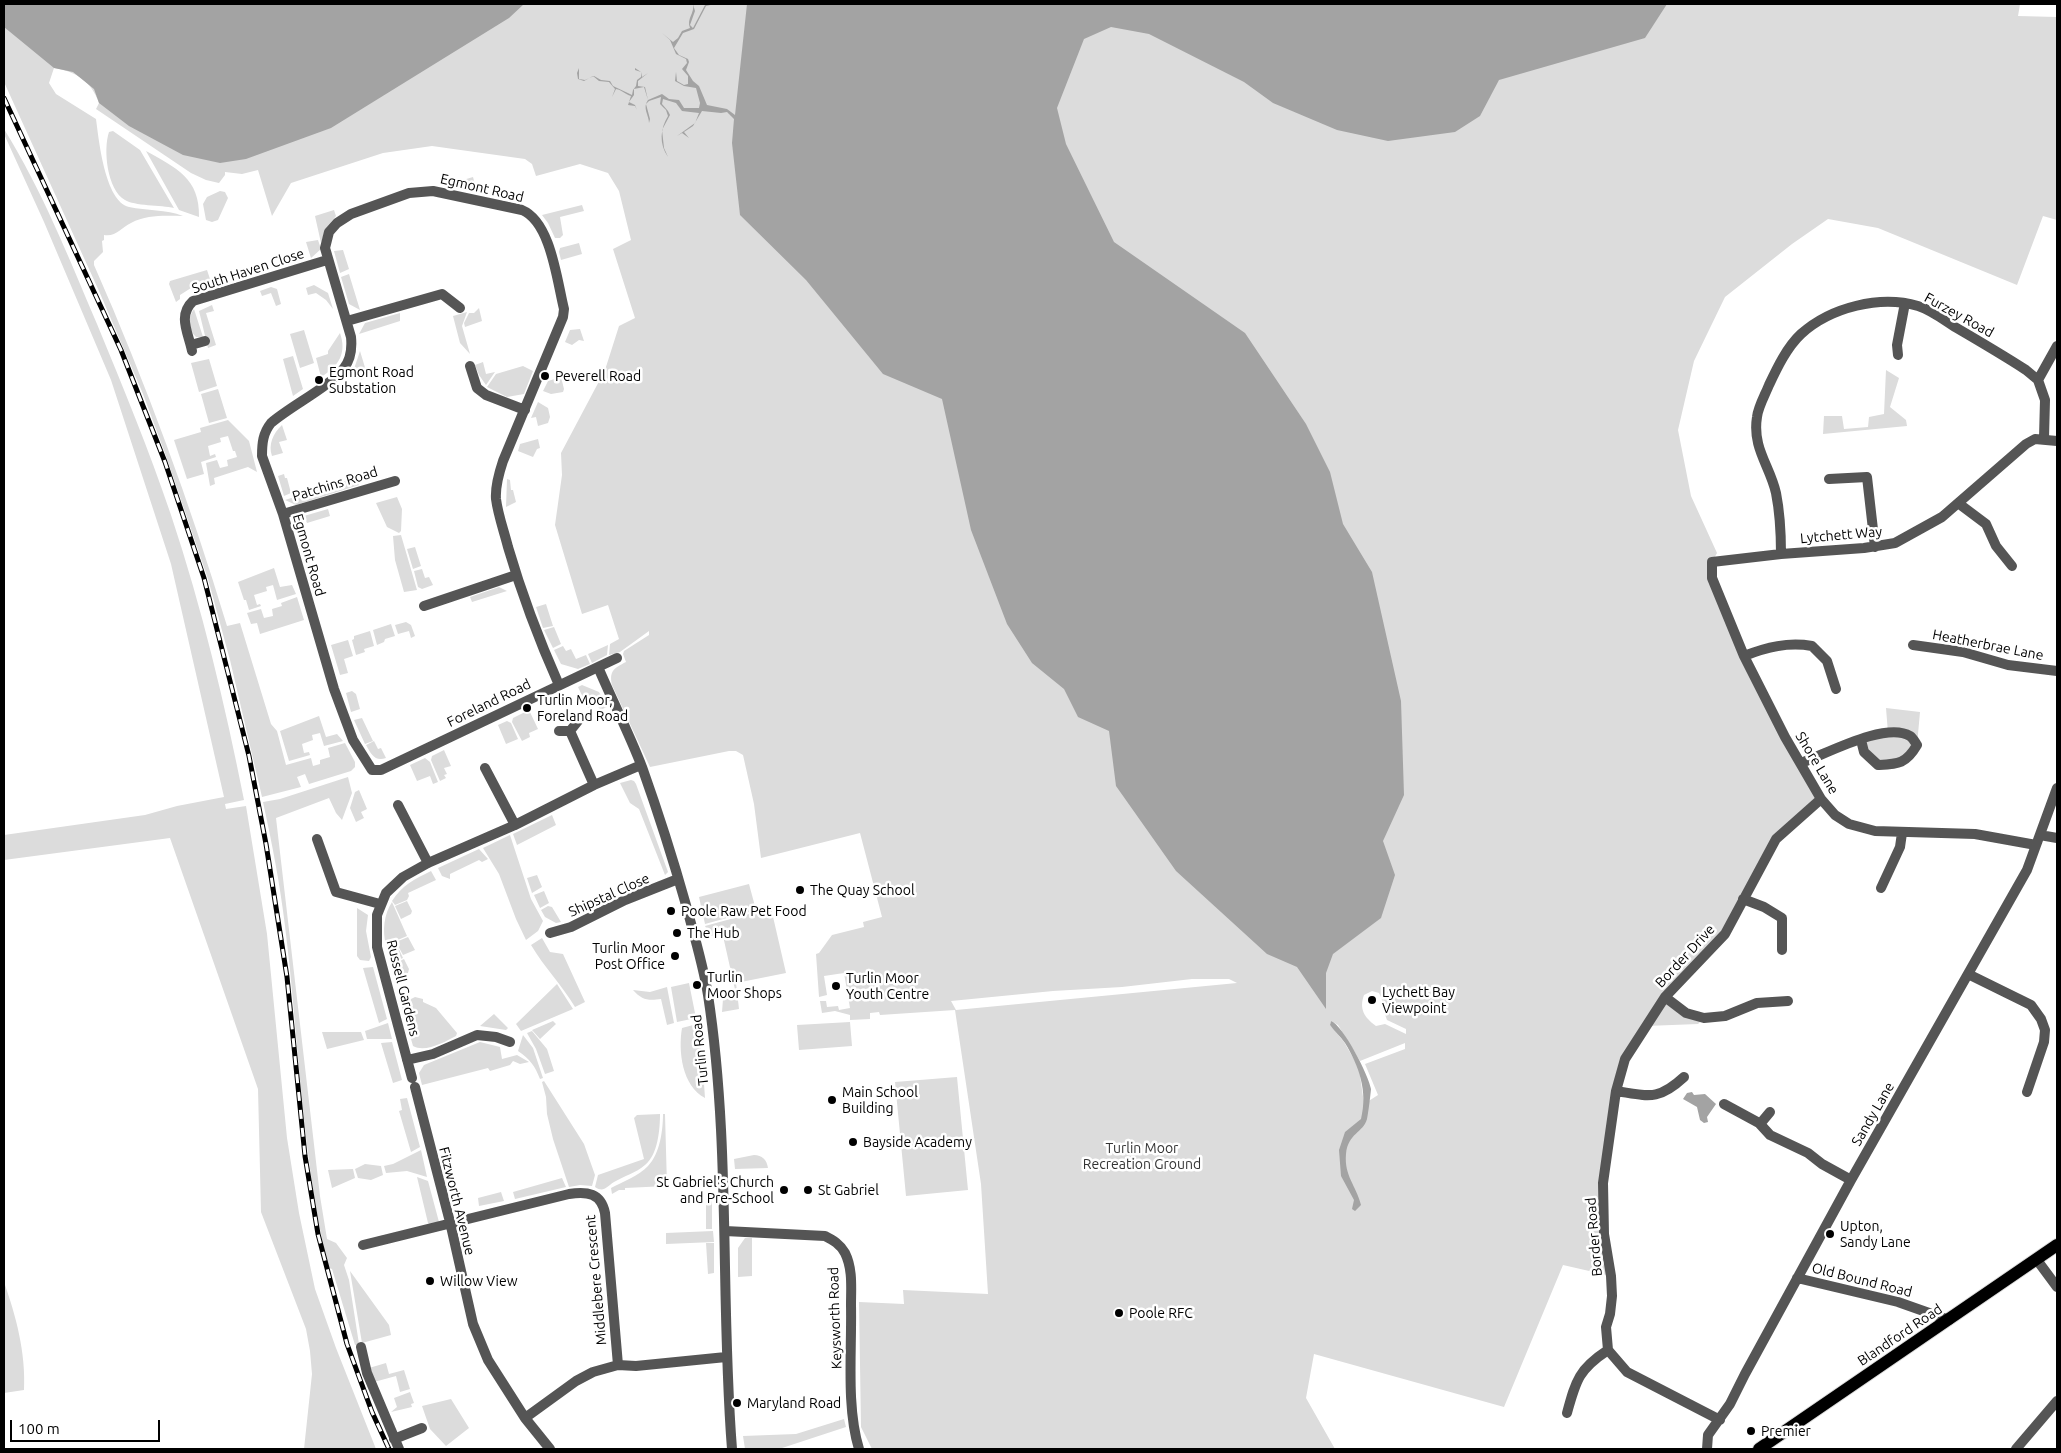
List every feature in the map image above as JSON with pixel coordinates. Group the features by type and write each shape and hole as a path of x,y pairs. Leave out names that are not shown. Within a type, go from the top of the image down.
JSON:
{"main road":[{"name":"Blandford Road","path":"1759,1449 2057,1245"}],"street":[{"name":"Egmont Road","path":"372,770 353,740 334,689 283,514 262,456 265,432 279,416 336,376 345,367 351,349 351,337 327,260 325,243 329,232 337,222 351,214 409,193 434,191 522,210 532,215 540,225 548,243 564,309 562,322 503,461 496,491 498,510 516,575 537,636 559,685"},
{"name":"South Haven Close","path":"205,341 192,348 184,322 187,308 194,301 327,260"},
{"path":"347,321 442,294 460,308"},
{"name":"Furzey Road","path":"1781,554 1781,534 1776,494 1761,456 1756,437 1757,416 1772,380 1786,354 1801,335 1817,323 1838,312 1874,302 1896,301 1905,303 1920,307 1949,323 2026,370 2038,380"},
{"path":"1898,356 1897,345 1905,303"},
{"path":"2057,346 2038,380 2045,400 2044,438 2057,441"},
{"path":"470,366 477,388 486,395 525,410"},
{"name":"Lytchett Way","path":"1712,562 1781,554 1875,547 1896,543 1942,517 2026,444 2035,439 2044,438"},
{"path":"1829,479 1867,477 1875,547"},
{"name":"Patchins Road","path":"283,514 395,481"},
{"path":"1958,503 1986,524 1996,546 2012,566"},
{"name":"Shore Lane","path":"1712,562 1712,578 1744,656 1785,737 1821,799 1835,815 1849,824 1875,832 1974,834 2036,845"},
{"path":"424,606 516,575"},
{"path":"1744,656 1766,648 1784,645 1812,646 1827,662 1836,690"},
{"name":"Heatherbrae Lane","path":"1913,645 1963,652 2008,665 2057,671"},
{"name":"Foreland Road","path":"372,770 381,770 617,658"},
{"name":"Turlin Road","path":"598,667 641,765 678,879 702,965 708,996 720,1118 725,1231 726,1357 732,1449"},
{"path":"570,731 578,721"},
{"path":"558,731 570,731"},
{"path":"570,731 594,786"},
{"path":"1801,763 1877,733 1900,732 1911,737 1917,746 1911,756 1898,764 1878,765 1864,752 1861,740"},
{"name":"Russell Gardens","path":"413,1082 377,947 376,925 380,904 393,885 428,863 515,825 641,765"},
{"path":"485,768 515,825"},
{"name":"Sandy Lane","path":"1707,1449 1708,1435 1720,1420 1851,1180 2027,870 2057,788"},
{"name":"Border Drive","path":"1616,1091 1625,1059 1665,997 1725,934 1776,840 1821,799"},
{"path":"398,805 428,863"},
{"path":"1881,888 1900,847 1902,833"},
{"path":"2040,835 2057,838"},
{"path":"317,839 336,892 380,904"},
{"name":"Shipstal Close","path":"550,933 571,927 625,900 678,879"},
{"path":"1744,899 1764,907 1782,918 1782,950"},
{"path":"1968,974 2032,1005 2041,1018 2045,1030 2044,1042 2026,1092"},
{"path":"1665,997 1686,1013 1704,1018 1725,1016 1757,1003 1788,1001"},
{"path":"407,1060 434,1054 477,1034 496,1037 510,1042"},
{"path":"1616,1091 1642,1095 1657,1094 1666,1092 1684,1077"},
{"name":"Fitzworth Avenue","path":"413,1082 450,1222 473,1324 488,1360 525,1418 550,1449"},
{"name":"Border Road","path":"1608,1350 1606,1327 1612,1296 1611,1276 1604,1234 1603,1183 1616,1091"},
{"path":"1724,1104 1760,1124 1770,1135 1808,1153 1822,1164 1851,1180"},
{"path":"1760,1124 1770,1112"},
{"name":"Middlebere Crescent","path":"363,1245 569,1194 586,1192 599,1198 605,1213 618,1365"},
{"name":"Keysworth Road","path":"725,1231 825,1236 836,1242 844,1252 851,1269 851,1374 854,1433 859,1449"},
{"path":"2037,1260 2057,1287"},
{"name":"Old Bound Road","path":"1797,1278 1898,1302 1948,1320"},
{"path":"361,1347 367,1373 399,1449"},
{"path":"1567,1413 1574,1385 1583,1370 1592,1360 1608,1350 1627,1372 1720,1420"},
{"path":"525,1418 576,1381 593,1372 618,1365 636,1366 726,1357"},
{"path":"2016,1449 2057,1401"},
{"path":"394,1439 422,1428"}],"green space":[{"name":"Turlin Moor Recreation Ground","path":"4,4 2020,4 2018,16 2057,17 2057,220 2043,216 2017,285 1878,228 1828,219 1792,244 1725,297 1694,361 1678,430 1691,496 1717,553 1712,562 1744,656 1821,799 1776,839 1735,916 1665,997 1704,1018 1698,1024 1646,1026 1625,1059 1603,1183 1611,1276 1563,1265 1504,1407 1314,1354 1306,1398 1335,1449 872,1449 861,1427 859,1302 904,1304 903,1290 988,1294 981,1184 955,1010 880,1015 879,1012 870,1013 870,1019 850,1020 850,1015 835,1011 822,1013 820,1001 826,1001 827,1007 838,1006 839,1010 850,1008 844,973 824,976 827,995 819,997 816,954 819,953 832,935 864,927 863,922 882,917 860,833 761,858 754,804 743,755 736,751 729,751 650,767 611,680 613,670 626,662 623,654 624,651 649,635 649,631 620,652 609,655 610,644 619,639 608,605 582,614 555,525 562,475 561,453 605,370 619,326 635,318 613,249 631,240 619,191 608,173 580,164 536,176 532,164 525,159 432,146 383,153 291,183 272,216 258,170 242,174 225,172 219,183 206,180 191,173 96,109 99,103 96,95 82,79 70,72 54,68 49,83 56,94 96,119 105,169 114,194 129,207 170,212 183,216 144,218 131,223 112,235 104,235 104,240 102,241 103,252 94,261 94,265 132,354 166,444 198,534 227,626 240,623 271,724 277,731 286,765 311,758 313,766 320,764 320,760 330,757 328,748 345,743 355,762 355,767 351,771 309,784 305,774 297,777 301,787 262,797 230,660 208,579 166,456 143,394 99,291 4,82","holes":["1192,979 1229,979 1237,983 956,1010 951,1001 1053,991 1122,987","1372,991 1379,993 1387,1020 1406,1029 1406,1034 1385,1024 1376,1026 1372,1023 1362,1009 1364,995","1331,1021 1338,1025 1360,1061 1405,1043 1405,1049 1365,1064 1378,1095 1364,1104 1359,1068 1344,1042 1330,1025"]},
{"path":"4,129 43,200 97,324 154,467 193,585 221,692 244,800 225,804 226,809 246,806 267,934 287,1138 299,1213 315,1289 376,1449 304,1449 312,1374 310,1351 306,1329 261,1212 258,1089 170,838 4,860 4,835 145,815 177,806 224,797 171,564 111,380 44,222 4,134"},
{"path":"113,131 140,150 174,208 129,202 119,195 110,179 106,148 109,132"},
{"path":"146,151 176,169 191,183 198,204 199,217 179,210"},
{"path":"473,177 477,192 454,188 453,183"},
{"path":"220,191 225,192 228,198 218,220 212,222 206,220 203,204 207,197"},
{"path":"582,205 584,211 560,217 563,235 560,238 555,238 542,215"},
{"path":"334,210 336,216 326,228 321,243 315,216"},
{"path":"318,240 321,249 311,258 306,242"},
{"path":"579,243 582,254 561,260 560,248"},
{"path":"343,250 349,269 340,273 334,251"},
{"path":"207,270 211,282 191,288 180,295 180,299 176,302 169,284 170,281"},
{"path":"349,274 360,310 349,304 341,277"},
{"path":"314,285 328,293 333,309 326,300 316,293 308,295 306,288"},
{"path":"271,287 277,289 281,304 276,306 271,293 262,296 260,291"},
{"path":"212,305 214,311 206,313 216,345 208,348 199,311"},
{"path":"479,308 482,321 465,327 464,323 469,313 474,313"},
{"path":"194,309 203,337 196,337 191,331 190,323"},
{"path":"467,312 462,326 470,354 460,343 453,316"},
{"path":"400,313 400,321 359,334 365,323"},
{"path":"580,329 584,341 579,340 572,345 565,342 570,330"},
{"path":"304,330 314,363 300,368 290,334"},
{"path":"340,333 343,347 340,358 333,368 321,377 316,358 328,354"},
{"path":"360,351 367,374 361,380 354,369"},
{"path":"293,356 303,389 293,396 283,359"},
{"path":"209,359 217,386 199,392 191,363"},
{"path":"483,362 486,374 495,372 486,385 475,365"},
{"path":"523,366 533,371 524,394 507,397 487,387 496,374"},
{"path":"1886,370 1899,378 1890,407 1906,420 1907,426 1823,434 1824,416 1842,416 1844,429 1868,427 1869,417 1884,414"},
{"path":"561,377 563,392 551,394 543,391 548,381"},
{"path":"218,389 227,418 209,423 201,394"},
{"path":"538,402 548,408 550,417 548,423 538,426 536,417 531,418"},
{"path":"228,420 249,441 257,472 248,467 214,478 215,484 210,486 206,463 217,460 220,468 228,466 227,460 237,457 228,436 220,438 221,442 208,446 210,456 215,454 216,457 201,462 204,474 187,479 174,440 201,432 200,428"},
{"path":"282,425 287,440 279,442 283,453 272,456 272,439"},
{"path":"538,439 540,448 537,449 533,457 518,451 520,444"},
{"path":"284,474 291,493 284,496 278,476"},
{"path":"357,477 359,485 296,505 285,500"},
{"path":"507,479 510,480 511,490 513,490 516,502 506,507"},
{"path":"397,497 402,509 401,531 399,533 387,527 376,503"},
{"path":"328,509 330,516 307,523 304,516"},
{"path":"401,535 417,590 404,592 395,560 393,536"},
{"path":"415,547 421,566 413,569 407,549"},
{"path":"274,568 280,587 292,585 296,594 277,600 273,585 266,587 267,591 254,595 257,605 260,604 261,606 249,610 238,582"},
{"path":"422,569 425,578 429,577 433,585 422,589 418,587 414,571"},
{"path":"499,587 507,591 472,602 470,597"},
{"path":"297,597 304,620 260,634 257,623 251,624 247,613 261,609 264,618 273,616 272,609 282,606 281,603"},
{"path":"546,604 553,626 543,628 536,607"},
{"path":"406,622 411,625 415,636 411,638 409,631 398,634 395,625"},
{"path":"391,624 395,636 385,639 384,642 377,645 373,630"},
{"path":"554,627 561,644 553,648 544,630"},
{"path":"370,631 374,646 364,649 365,652 356,655 352,640 354,636"},
{"path":"348,640 353,656 344,659 348,673 340,675 331,645"},
{"path":"608,645 607,655 592,663 588,654"},
{"path":"563,646 566,651 571,649 576,659 586,655 590,664 578,669 561,664 554,650"},
{"path":"582,685 599,692 607,707 600,710 597,704 588,708 578,687"},
{"path":"352,691 356,694 360,709 351,712 346,693"},
{"path":"1886,708 1920,712 1917,745 1911,756 1878,765 1861,740 1888,733"},
{"path":"529,710 538,729 529,733 530,737 522,741 512,722 513,718"},
{"path":"319,716 326,737 337,734 343,741 324,746 320,733 312,735 313,740 302,744 304,753 309,752 310,755 289,761 280,731"},
{"path":"362,718 373,741 365,744 354,720"},
{"path":"507,721 511,723 518,739 506,744 498,725"},
{"path":"374,741 378,749 381,748 386,758 376,758 370,751 366,745"},
{"path":"444,750 451,766 444,768 447,774 444,775 446,778 440,781 431,760 432,756"},
{"path":"425,758 430,762 438,782 433,784 430,776 417,781 410,765"},
{"path":"348,777 352,793 342,820 336,813 329,798 276,818 320,1196 327,1239 336,1243 347,1258 344,1265 349,1280 359,1344 355,1345 332,1269 329,1268 318,1220 306,1136 283,910 263,802 280,799"},
{"path":"631,780 636,784 668,872 665,875 639,809 630,803 620,783"},
{"path":"359,790 367,809 361,812 364,818 356,822 350,808 355,792"},
{"path":"552,815 556,825 517,845 513,834"},
{"path":"510,835 531,899 543,921 538,931 526,940 499,874 483,848"},
{"path":"479,849 488,859 482,862 479,860 450,874 450,879 442,876 438,868"},
{"path":"431,871 436,880 408,893 407,900 395,905 392,901 400,891 414,880"},
{"path":"537,875 542,887 532,893 527,878"},
{"path":"749,884 756,910 705,924 699,897"},
{"path":"544,891 549,903 540,908 534,895"},
{"path":"407,901 412,911 411,914 401,919 395,906"},
{"path":"392,902 407,936 386,945 384,923"},
{"path":"548,906 552,907 561,922 556,923 545,917 541,910"},
{"path":"357,908 368,915 366,931 371,957 369,961 360,960 357,956"},
{"path":"771,908 786,973 736,983 739,1009 722,1012 723,999 736,994 723,936 715,937 710,935 705,926"},
{"path":"408,937 415,950 403,955 396,942"},
{"path":"542,938 550,952 563,954 585,1002 575,1007 536,953 531,945"},
{"path":"396,943 403,958 391,963 386,947"},
{"path":"404,959 409,969 408,973 395,978 391,965"},
{"path":"373,967 387,1019 379,1023 363,968"},
{"path":"689,983 696,1018 677,1022 671,987"},
{"path":"557,984 573,1009 521,1031 516,1024"},
{"path":"667,987 674,1023 667,1025 661,999 646,999 639,996 633,990 650,992"},
{"path":"415,997 423,999 423,1002 436,1008 457,1033 456,1036 441,1044 429,1047 418,1048 413,1046 401,1004"},
{"path":"494,1014 508,1028 506,1030 480,1026"},
{"path":"553,1021 556,1024 540,1039 532,1030"},
{"path":"850,1022 852,1046 799,1050 797,1025"},
{"path":"388,1023 392,1039 367,1039 365,1031"},
{"path":"697,1024 702,1055 705,1098 691,1085 681,1057 682,1028"},
{"path":"532,1031 547,1049 554,1071 545,1074 536,1049 527,1033"},
{"path":"322,1032 361,1032 364,1040 327,1049"},
{"path":"523,1035 533,1048 543,1078 540,1079 532,1063 518,1051"},
{"path":"392,1042 402,1080 393,1083 381,1043"},
{"path":"480,1042 500,1047 502,1059 517,1055 529,1062 520,1064 513,1061 510,1065 490,1071 488,1068 422,1085 419,1073 424,1065"},
{"path":"957,1077 968,1190 906,1196 895,1082"},
{"path":"544,1081 584,1144 595,1175 592,1186 580,1185 569,1187 547,1114 546,1097 542,1082"},
{"path":"407,1098 420,1147 411,1152 399,1111 402,1110 400,1099"},
{"path":"660,1114 657,1141 649,1161 638,1170 614,1182 605,1189 595,1187 598,1175 644,1159 634,1118 637,1115"},
{"path":"663,1114 665,1114 667,1186 625,1188 625,1190 619,1190 612,1194 611,1188 640,1173 652,1161 660,1142"},
{"path":"421,1150 427,1177 407,1171 386,1173 384,1166 393,1164"},
{"path":"754,1155 764,1158 768,1168 735,1169 734,1159"},
{"path":"365,1164 381,1166 383,1175 371,1180 358,1178 355,1169"},
{"path":"353,1169 355,1178 332,1188 328,1170"},
{"path":"417,1177 428,1181 439,1222 431,1225 428,1223"},
{"path":"562,1178 566,1187 515,1199 513,1192"},
{"path":"501,1192 504,1201 479,1206 478,1198"},
{"path":"712,1199 712,1229 706,1229 706,1200"},
{"path":"713,1231 714,1242 666,1244 666,1233"},
{"path":"745,1238 752,1238 752,1276 738,1277 738,1248"},
{"path":"706,1243 714,1243 714,1273 708,1274"},
{"path":"350,1271 389,1325 391,1335 362,1343"},
{"path":"4,1282 22,1349 24,1390 4,1393"},
{"path":"386,1363 389,1374 404,1370 410,1389 400,1392 396,1376 374,1382 369,1368"},
{"path":"410,1392 414,1403 411,1404 412,1407 391,1412 397,1407 394,1398"},
{"path":"451,1399 469,1428 446,1446 430,1429 422,1406"},
{"path":"844,1419 846,1427 779,1449 745,1449 743,1436 796,1434"}],"shaded area":[{"path":"4,4 524,4 509,18 331,128 246,159 220,163 183,155 129,126 99,103 94,89 73,72 54,68 4,27"},
{"path":"693,4 695,11 690,25 693,28 705,5 715,4 706,6 694,29 683,33 674,48 679,55 688,59 689,62 686,70 693,81 699,86 707,105 727,109 735,115 747,4 1667,4 1645,38 1499,80 1480,116 1455,132 1388,141 1337,130 1273,103 1244,82 1149,34 1111,27 1084,39 1057,108 1066,144 1114,242 1245,333 1306,424 1330,472 1343,524 1372,572 1401,701 1404,795 1383,841 1395,875 1381,918 1333,954 1326,973 1326,1009 1297,967 1267,954 1176,871 1116,786 1109,731 1078,717 1064,689 1032,663 1007,624 971,530 942,399 883,374 806,280 740,215 732,143 734,119 727,112 702,111 695,122 699,113 682,111 676,103 663,99 662,104 670,115 663,129 668,116 666,110 660,104 661,97 646,104 648,100 662,94 669,99 679,100 684,108 699,108 700,103 696,88 684,86 675,81 676,72 677,81 684,85 688,84 688,76 682,69 687,63 686,59 676,54 670,40 662,33 673,42 682,31 690,28 689,22"},
{"path":"579,68 579,79 585,80 589,78 584,81 578,79 577,73"},
{"path":"641,72 642,77 648,73 638,81 638,86 645,87 648,100 644,87 634,89 634,95 629,102 631,96 616,89 612,97 615,89 609,82 599,81 593,76 601,80 610,81 613,86 632,95 633,90 636,86 637,80 641,77"},
{"path":"646,104 650,119 649,123 646,109"},
{"path":"695,123 684,132 689,138 682,133 677,136"},
{"path":"662,131 664,148 668,157 663,147"},
{"path":"1331,1021 1342,1031 1355,1052 1366,1073 1371,1089 1367,1119 1365,1124 1352,1137 1346,1154 1349,1175 1361,1205 1355,1211 1352,1209 1354,1200 1341,1176 1339,1150 1345,1132 1361,1119 1363,1089 1354,1061 1345,1043 1330,1025"},
{"path":"1692,1092 1694,1095 1705,1094 1716,1104 1707,1117 1708,1122 1704,1123 1700,1120 1697,1107 1683,1099 1687,1093"}],"railway":[{"path":"4,98 121,350 165,462 204,578 249,756 266,844 287,977 305,1156 318,1234 347,1344 372,1412 389,1449"}],"place":[{"name":"Peverell Road","path":"545,376"},
{"name":"Egmont Road Substation","path":"319,380"},
{"name":"Turlin Moor, Foreland Road","path":"527,708"},
{"name":"The Quay School","path":"800,890"},
{"name":"Poole Raw Pet Food","path":"671,911"},
{"name":"The Hub","path":"677,933"},
{"name":"Turlin Moor Post Office","path":"675,956"},
{"name":"Turlin Moor Shops","path":"697,985"},
{"name":"Turlin Moor Youth Centre","path":"836,986"},
{"name":"Lychett Bay Viewpoint","path":"1372,1000"},
{"name":"Main School Building","path":"832,1100"},
{"name":"Bayside Academy","path":"853,1142"},
{"name":"St Gabriel's Church and Pre-School","path":"784,1190"},
{"name":"St Gabriel","path":"808,1190"},
{"name":"Upton, Sandy Lane","path":"1830,1234"},
{"name":"Willow View","path":"430,1281"},
{"name":"Poole RFC","path":"1119,1313"},
{"name":"Maryland Road","path":"737,1403"},
{"name":"Premier","path":"1751,1431"}]}
